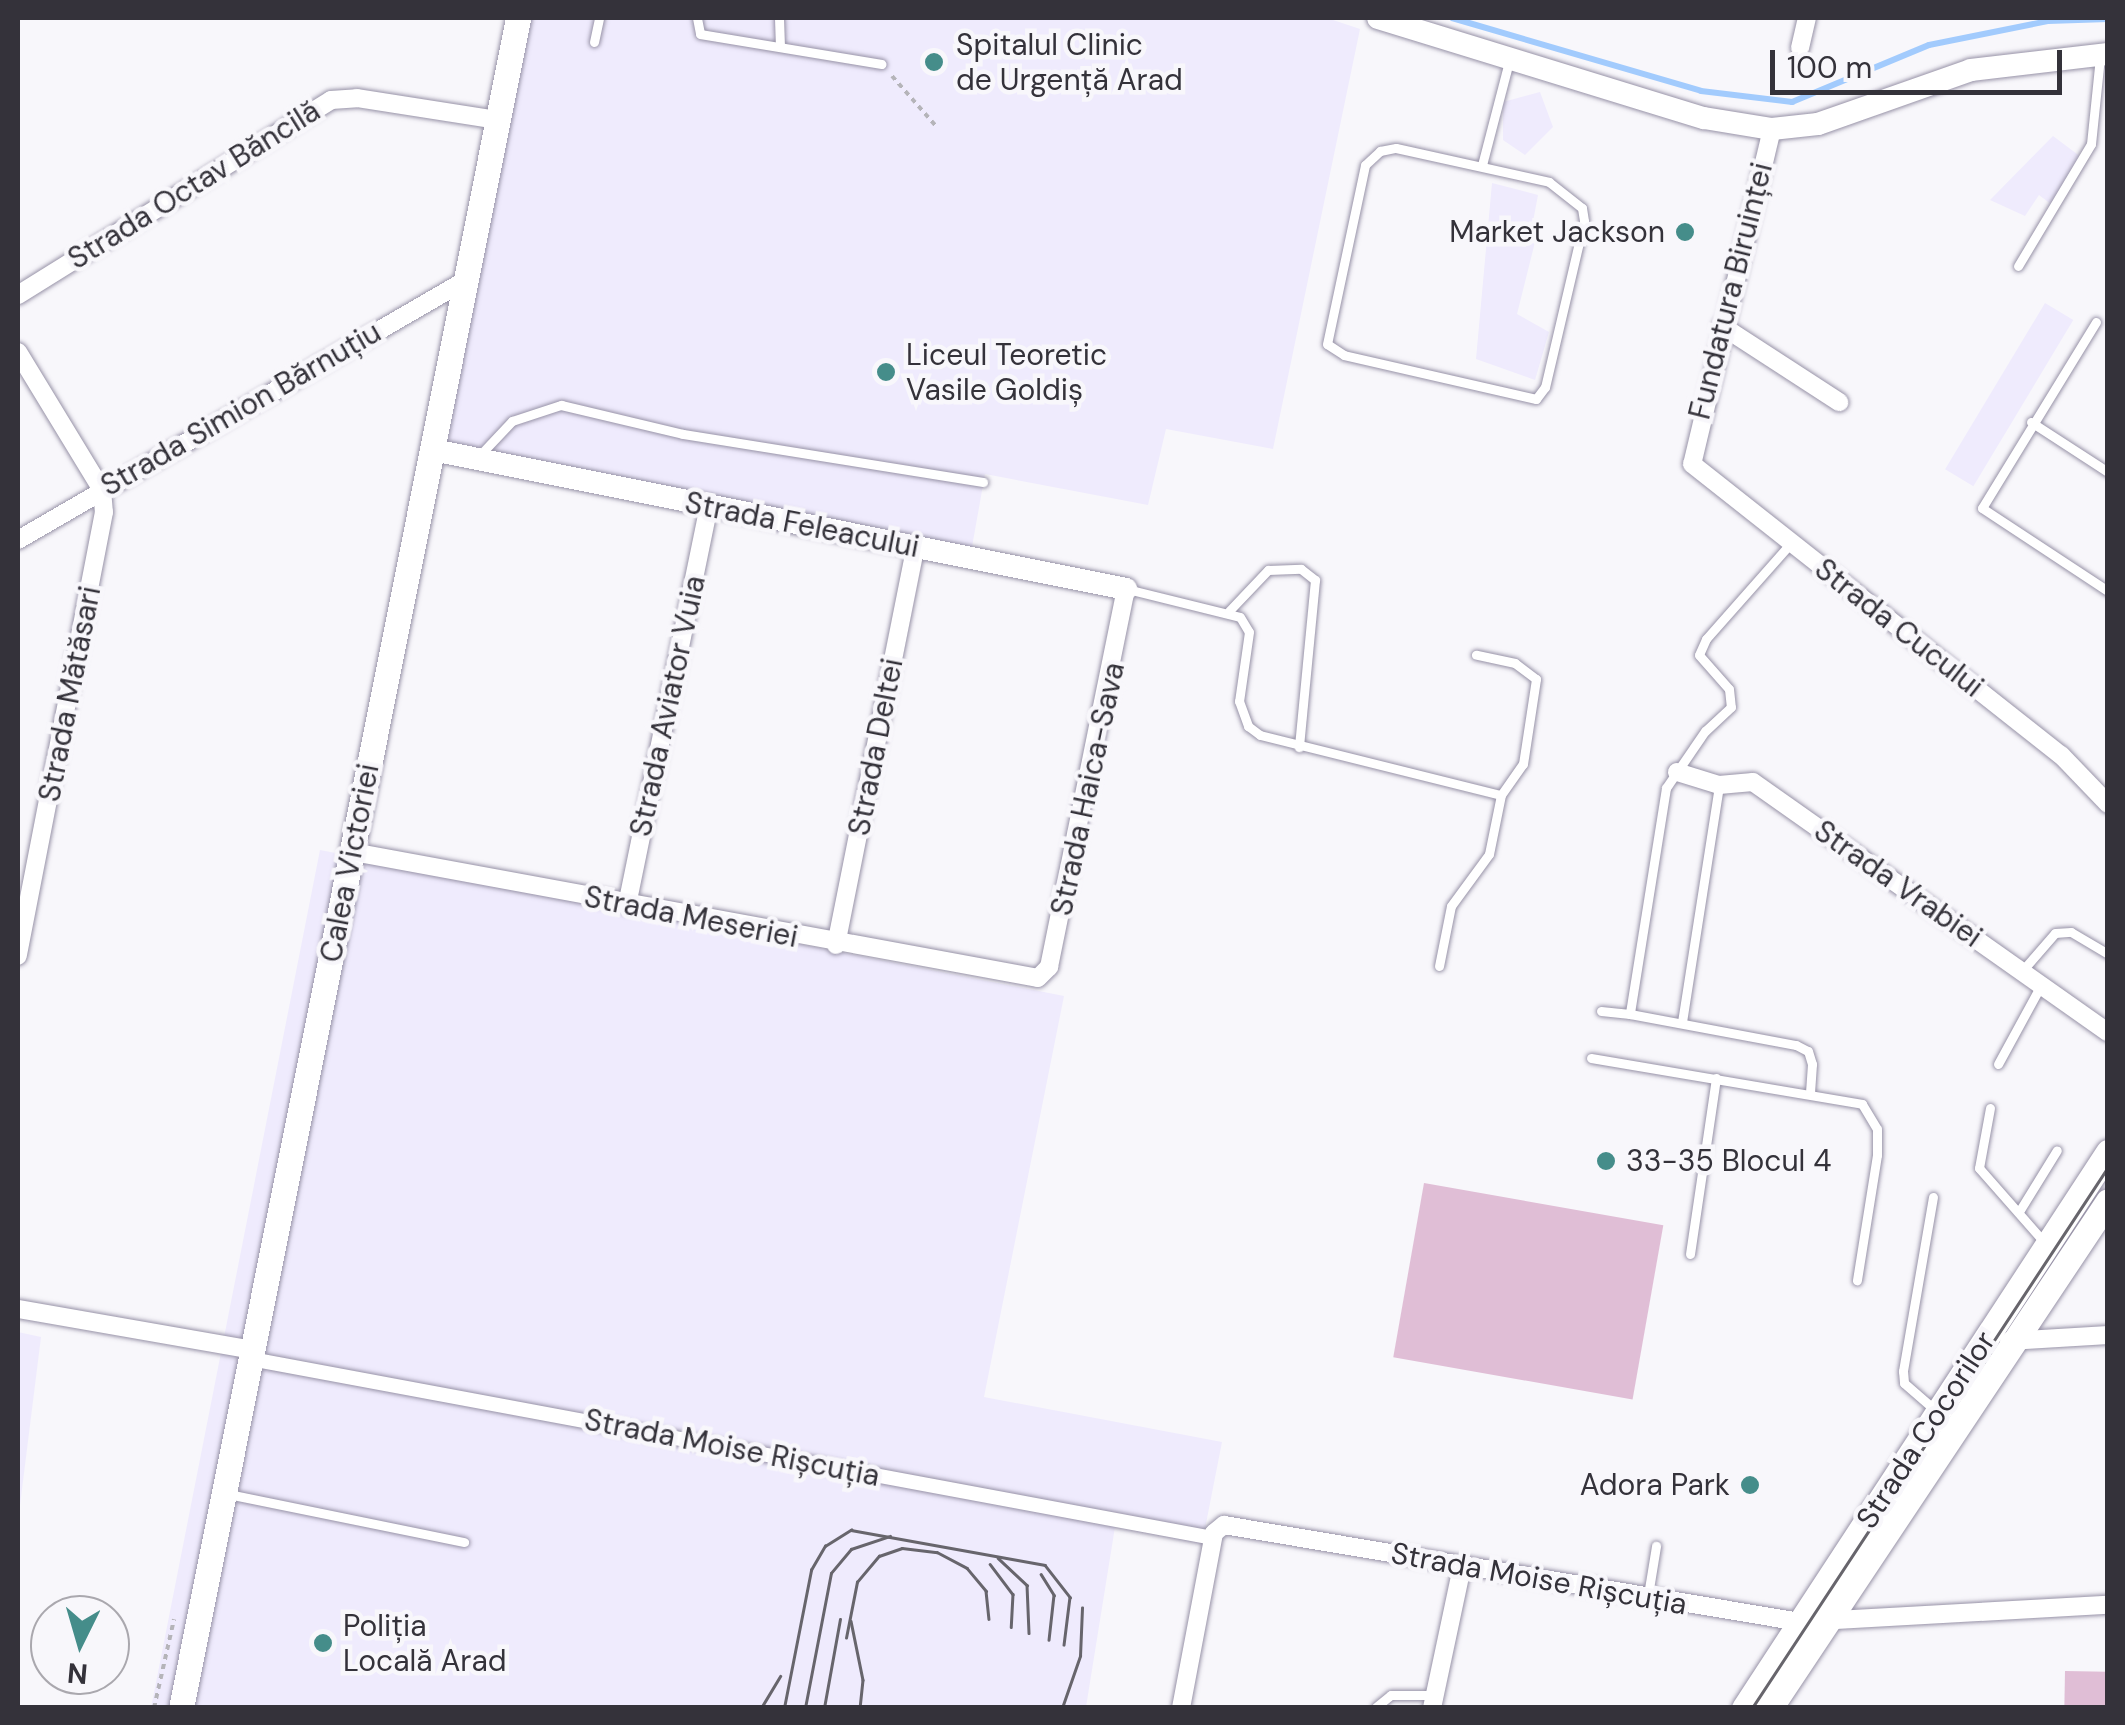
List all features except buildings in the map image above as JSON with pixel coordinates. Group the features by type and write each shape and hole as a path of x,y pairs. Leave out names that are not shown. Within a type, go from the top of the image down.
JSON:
{"main road":[{"name":"Calea Victoriei","path":"181,1708 518,18"},
{"name":"Strada Cocorilor","path":"1744,1708 2108,1152"},
{"name":"Strada Cocorilor","path":"1770,1708 2106,1209"}],"street":[{"path":"1378,18 1704,118 1772,129 1818,124 1971,70 2104,54"},
{"path":"1800,48 1807,18"},
{"name":"Strada Octav Băncilă","path":"18,295 332,100 358,98 496,120"},
{"name":"Fundatura Biruinței","path":"1690,454 1772,129"},
{"name":"Strada Simion Bărnuțiu","path":"18,540 466,280"},
{"path":"1722,326 1839,402"},
{"path":"18,352 102,490"},
{"name":"Strada Feleacului","path":"432,450 1126,588"},
{"name":"Strada Cucului","path":"1690,454 1697,470 2061,755 2108,804"},
{"name":"Strada Mătăsari","path":"18,956 102,530 102,490"},
{"name":"Strada Aviator Vuia","path":"627,905 709,506"},
{"name":"Strada Deltei","path":"836,945 915,548"},
{"name":"Strada Haica-Sava","path":"1030,979 1049,968 1126,588"},
{"name":"Strada Vrabiei","path":"1676,772 1720,784 1753,782 2108,1032"},
{"name":"Strada Meseriei","path":"353,852 1030,979"},
{"path":"18,1309 252,1354"},
{"path":"1983,1342 2108,1335"},
{"name":"Strada Moise Rișcuția","path":"252,1354 1216,1532 1800,1622 1827,1624 2108,1605"},
{"path":"1181,1708 1216,1532"},
{"path":"1434,1701 1462,1568"}],"lane":[{"path":"594,42 599,18"},
{"path":"697,18 700,34 882,64"},
{"path":"779,18 780,47"},
{"path":"2018,266 2091,144 2104,54"},
{"path":"1482,165 1510,58"},
{"path":"1419,150 1482,165 1562,188 1582,208 1584,221 1545,387 1536,399 1344,355 1328,344 1370,156 1419,150"},
{"path":"2096,322 1982,508 2108,591"},
{"path":"478,459 512,421 561,406 683,434 983,482"},
{"path":"2032,422 2108,472"},
{"path":"1630,1014 1660,809 1676,772 1731,707 1729,690 1699,655 1706,638 1790,544"},
{"path":"1229,611 1268,570 1300,570 1315,580 1299,747"},
{"path":"1126,588 1229,611 1249,632 1239,701 1248,726 1299,747 1502,795"},
{"path":"1439,966 1450,906 1489,854 1502,795 1523,764 1536,679 1514,662 1476,655"},
{"path":"1682,1022 1720,784"},
{"path":"2022,971 2063,931 2108,954"},
{"path":"1998,1064 2041,985"},
{"path":"1601,1010 1682,1022 1808,1051 1810,1092"},
{"path":"1591,1058 1810,1092 1862,1104 1878,1129 1858,1280"},
{"path":"1690,1254 1716,1078"},
{"path":"1990,1108 1979,1168 2047,1245"},
{"path":"2020,1210 2058,1150"},
{"path":"2085,1186 2106,1209"},
{"path":"1933,1197 1903,1372 1904,1382 1936,1411"},
{"path":"225,1493 464,1542"},
{"path":"1648,1598 1656,1546"},
{"path":"1376,1707 1392,1695 1434,1701"}],"path":[{"path":"882,64 936,125"}],"shaded area":[{"path":"518,18 1327,18 1360,29 1273,449 1166,429 1148,505 985,474 970,558 433,450"},
{"path":"1540,92 1553,127 1525,155 1503,140 1503,102"},
{"path":"2053,136 2081,157 2052,205 2039,195 2025,216 1990,200"},
{"path":"1492,183 1538,195 1531,232 1537,234 1517,314 1549,332 1535,380 1476,359"},
{"path":"2045,303 2073,320 1973,486 1945,469"},
{"path":"320,850 1064,996 984,1397 1222,1442 1202,1544 1115,1527 1086,1707 151,1708"},
{"path":"1424,1183 1663,1225 1633,1400 1393,1357"},
{"path":"18,1332 41,1337 18,1521"},
{"path":"2065,1671 2107,1672 2106,1708 2064,1707"}],"waterway":[{"path":"1452,18 1701,91 1792,102 1929,45 2048,21 2108,19"}],"tram line":[{"path":"1752,1708 2108,1167"},
{"path":"784,1708 811,1570 825,1546 851,1530 1045,1565 1070,1597 1064,1645"},
{"path":"805,1708 831,1573 851,1549 890,1536"},
{"path":"846,1638 857,1582 879,1556 902,1548 937,1552 967,1568 986,1591 989,1619"},
{"path":"998,1558 1027,1585 1029,1633"},
{"path":"990,1564 1013,1594 1011,1627"},
{"path":"1041,1574 1054,1595 1049,1640"},
{"path":"1062,1708 1080,1656 1082,1608"},
{"path":"824,1708 840,1619"},
{"path":"851,1621 863,1680 860,1708"},
{"path":"761,1708 780,1676"}],"place":[{"name":"Spitalul Clinic de Urgență Arad","path":"934,62"},
{"name":"Market Jackson","path":"1685,232"},
{"name":"Liceul Teoretic Vasile Goldiș","path":"886,372"},
{"name":"33-35 Blocul 4","path":"1606,1161"},
{"name":"Adora Park","path":"1750,1485"},
{"name":"Poliția Locală Arad","path":"323,1643"}]}
